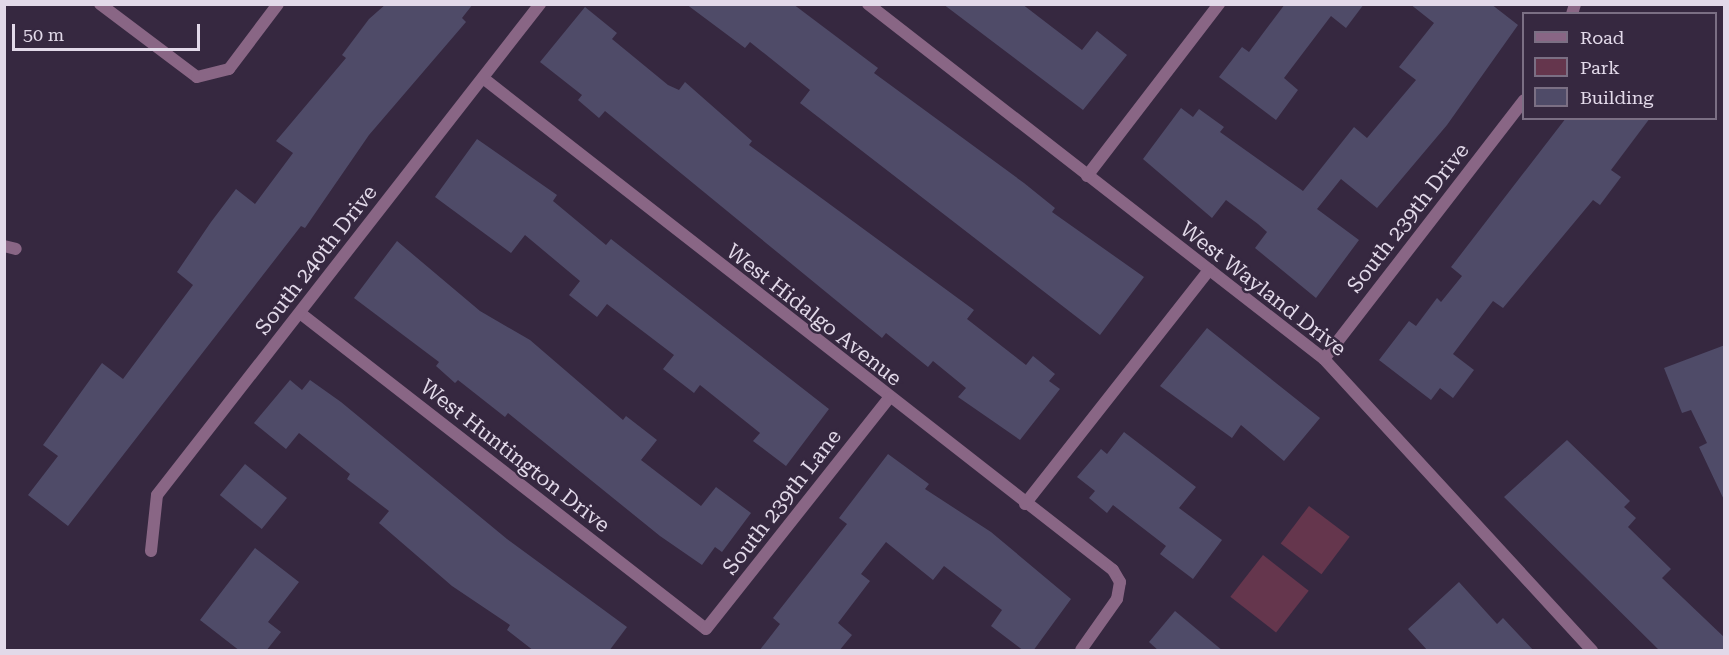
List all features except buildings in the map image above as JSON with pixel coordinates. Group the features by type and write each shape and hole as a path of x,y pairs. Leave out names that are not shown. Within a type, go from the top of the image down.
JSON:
{"street":[{"path":"100,4 197,77 229,69 278,4"},
{"name":"South 240th Drive","path":"151,551 157,495 540,4"},
{"name":"West Wayland Drive","path":"868,4 1324,359 1461,514 1592,651"},
{"path":"1087,176 1219,4"},
{"name":"West Hidalgo Avenue","path":"483,78 1025,504 1101,559 1120,582 1110,613 1081,651"},
{"name":"South 239th Drive","path":"1324,359 1522,103"},
{"path":"1025,504 1209,270"},
{"name":"West Huntington Drive","path":"300,312 706,629"},
{"name":"South 239th Lane","path":"706,629 889,398"}],"green space":[{"path":"1309,506 1350,537 1321,574 1281,544"},
{"path":"1263,555 1309,591 1276,632 1230,597"}]}
